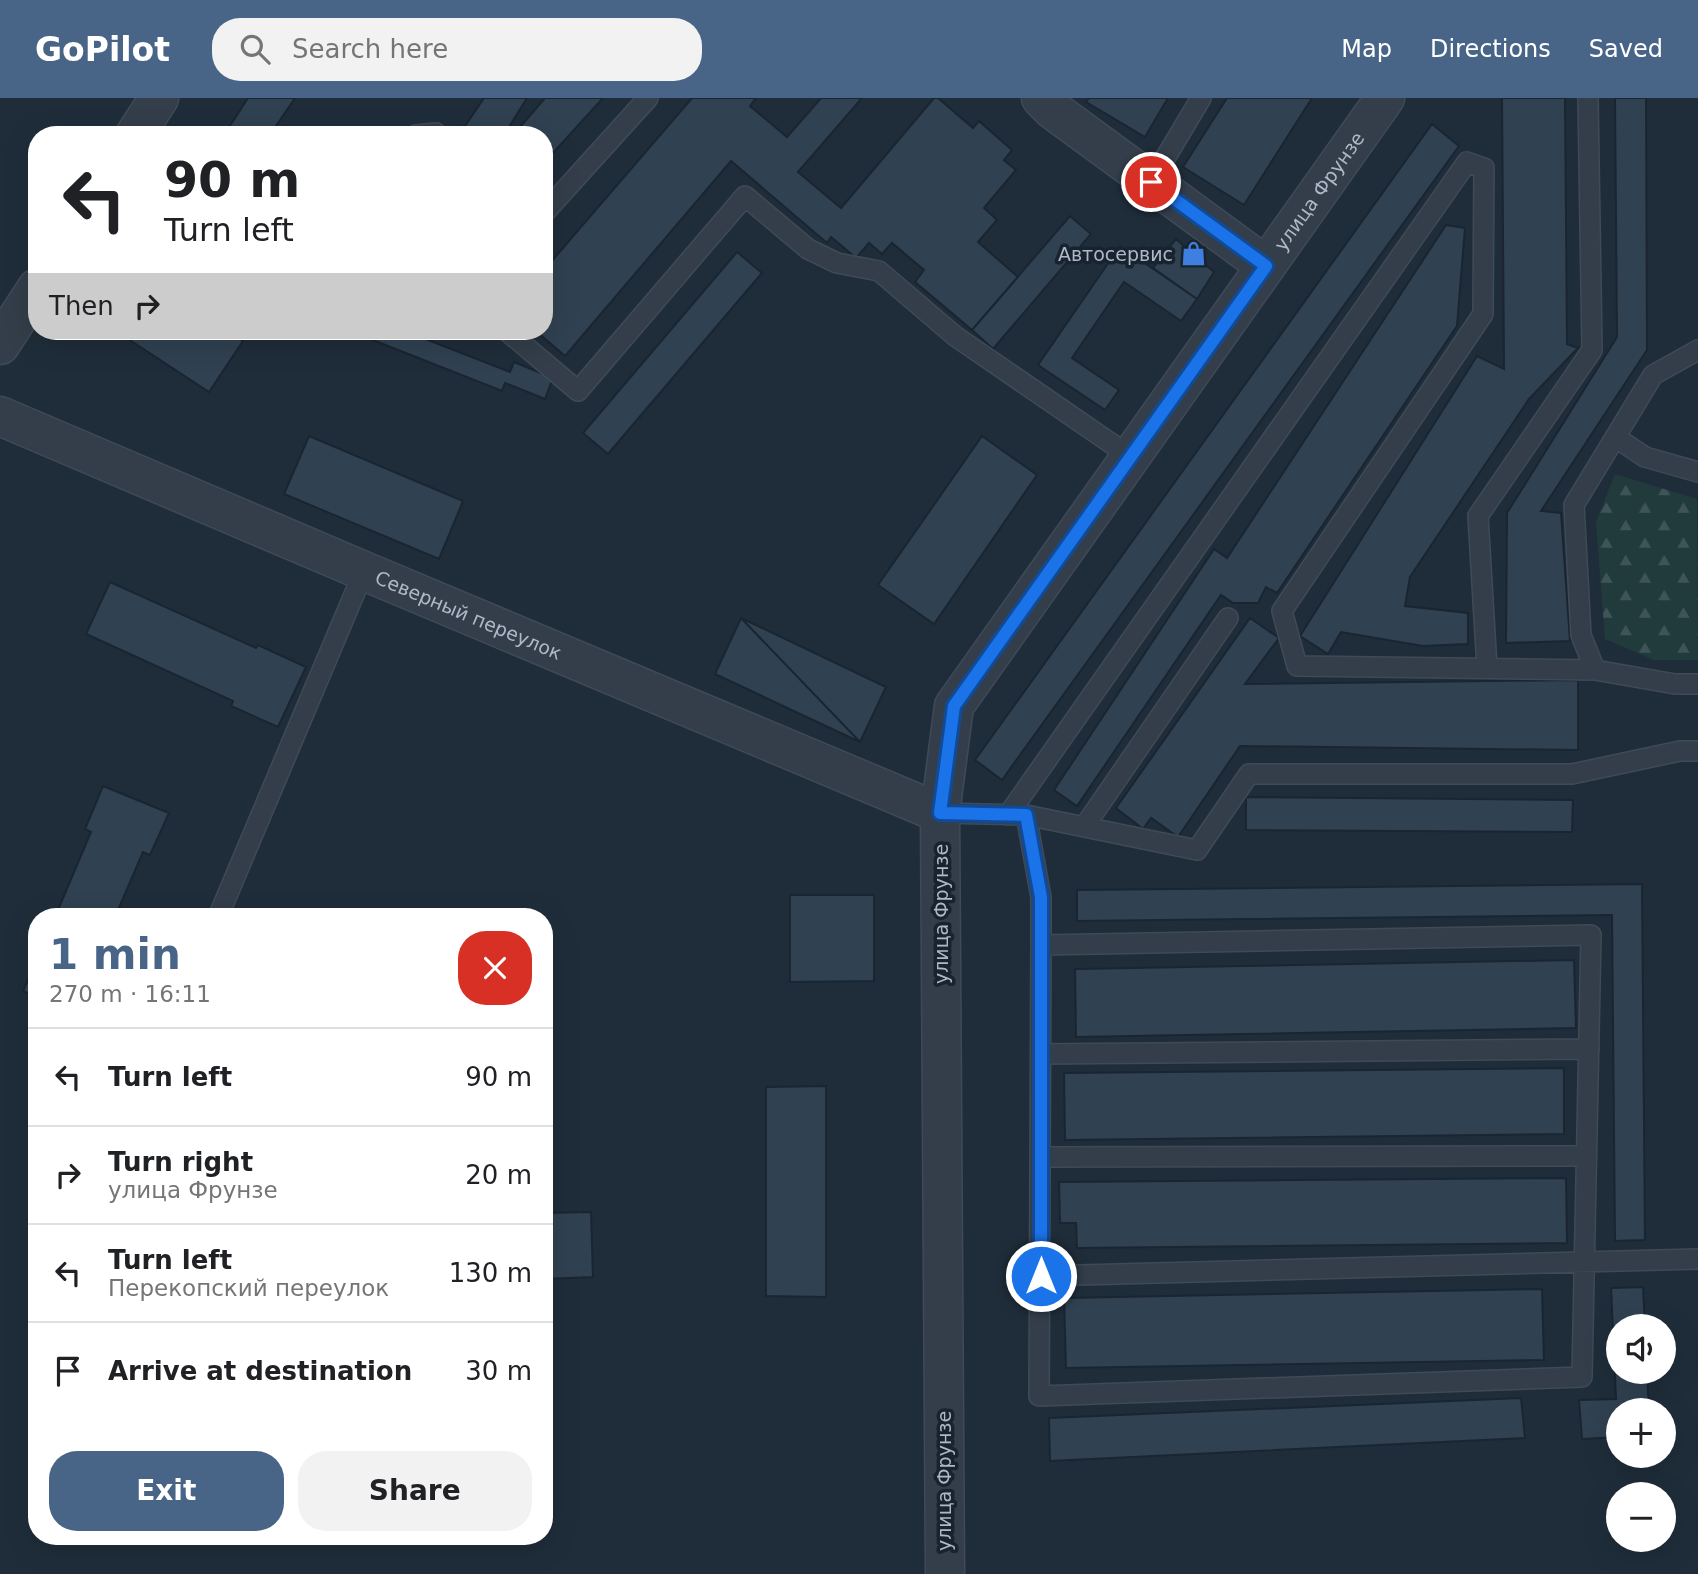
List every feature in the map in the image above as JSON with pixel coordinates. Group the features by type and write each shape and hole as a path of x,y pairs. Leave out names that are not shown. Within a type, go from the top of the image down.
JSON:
{"street":[{"path":"141,126 159,98"},
{"name":"улица Фрунзе","path":"945,1574 940,813 954,706 1385,98"},
{"path":"1052,102 1151,182 1266,266"},
{"path":"0,345 28,302"},
{"name":"Северный переулок","path":"0,416 940,813"}],"lane":[{"path":"553,203 648,98"},
{"path":"1151,182 1200,98"},
{"path":"1487,668 1478,516 1592,350 1588,98"},
{"path":"1017,815 1467,162 1484,168 1483,314 1282,611 1297,666 1595,670 1675,684 1698,684"},
{"path":"518,340 578,391 745,196 807,249 837,263 878,271 955,336 1131,457"},
{"path":"1595,670 1581,635 1573,505 1653,375 1698,350"},
{"path":"1615,437 1645,457 1698,472"},
{"path":"222,908 363,571"},
{"path":"1084,827 1228,618"},
{"path":"940,813 1017,815 1197,850 1249,774 1572,774 1680,751 1698,751"},
{"path":"1017,815 1041,897 1039,1396 1582,1377 1591,935 1041,945"},
{"path":"1041,1054 1589,1049"},
{"path":"1041,1157 1586,1156"},
{"path":"1041,1276 1698,1259"}],"green space":[{"path":"1615,474 1697,499 1698,660 1654,660 1605,639 1596,522"}],"building":[{"path":"248,98 295,98 276,126 230,126"},
{"path":"484,98 527,98 510,126 465,126"},
{"path":"545,98 603,98 553,153 553,126 521,126"},
{"path":"692,98 756,98 750,106 787,137 821,98 862,98 798,172 841,208 934,98 938,98 973,128 979,121 1012,150 1004,160 1016,170 984,208 997,220 978,242 1018,277 972,330 915,282 924,270 892,243 882,254 869,243 856,258 831,237 827,243 731,161 565,356 546,340 553,340 553,260"},
{"path":"1089,98 1168,98 1145,137 1086,102"},
{"path":"1227,98 1312,98 1244,205 1183,167"},
{"path":"1502,98 1565,98 1567,344 1578,348 1529,399 1410,577 1405,606 1468,613 1468,644 1423,646 1341,632 1328,654 1300,636 1477,356 1504,369"},
{"path":"1615,98 1646,98 1647,350 1541,511 1561,513 1570,641 1506,643 1507,513 1617,337"},
{"path":"1432,124 1459,146 1002,780 975,760"},
{"path":"1070,216 1091,234 993,349 972,330"},
{"path":"1446,225 1465,228 1457,326 1277,593 1266,587 1258,603 1233,603 1221,595 1077,806 1054,790 1214,549 1227,558"},
{"path":"1176,239 1214,272 1197,299 1153,268"},
{"path":"1120,246 1197,299 1181,321 1124,282 1072,358 1119,390 1105,410 1038,365"},
{"path":"737,252 762,273 608,454 583,433"},
{"path":"130,340 243,341 209,392"},
{"path":"373,340 428,340 510,372 514,362 553,378 545,399 505,383 502,391"},
{"path":"309,436 463,501 439,559 284,494"},
{"path":"982,436 1037,475 934,624 878,585"},
{"path":"110,582 256,648 258,645 306,667 278,727 231,706 233,701 86,634"},
{"path":"741,618 860,742 715,674"},
{"path":"741,618 886,687 860,742"},
{"path":"1250,618 1279,638 1245,684 1578,680 1578,750 1240,746 1178,837 1151,818 1143,829 1116,808"},
{"path":"103,786 169,813 150,855 143,852 119,908 59,908 91,832 85,829"},
{"path":"1246,797 1573,800 1572,832 1246,830"},
{"path":"1642,884 1645,1240 1615,1241 1612,915 1077,921 1077,890"},
{"path":"790,895 874,895 874,981 790,982"},
{"path":"1574,960 1576,1028 1076,1037 1075,969"},
{"path":"28,980 28,993 23,991"},
{"path":"1564,1068 1564,1134 1065,1140 1064,1073"},
{"path":"826,1086 826,1297 766,1296 766,1087"},
{"path":"1566,1178 1567,1243 1077,1248 1076,1223 1060,1223 1059,1182"},
{"path":"591,1212 593,1277 553,1279 553,1213"},
{"path":"1643,1287 1644,1314 1612,1314 1611,1288"},
{"path":"1542,1289 1544,1360 1066,1368 1064,1298"},
{"path":"1615,1384 1648,1384 1648,1398 1616,1398"},
{"path":"1521,1398 1525,1438 1050,1461 1049,1418"},
{"path":"1606,1399 1606,1438 1582,1439 1579,1400"}],"place":[{"name":"Автосервис","path":"1193,254"}],"route":[{"path":"1041,1276 1041,897 1026,815 940,813 954,706 1266,266 1151,182"}]}
